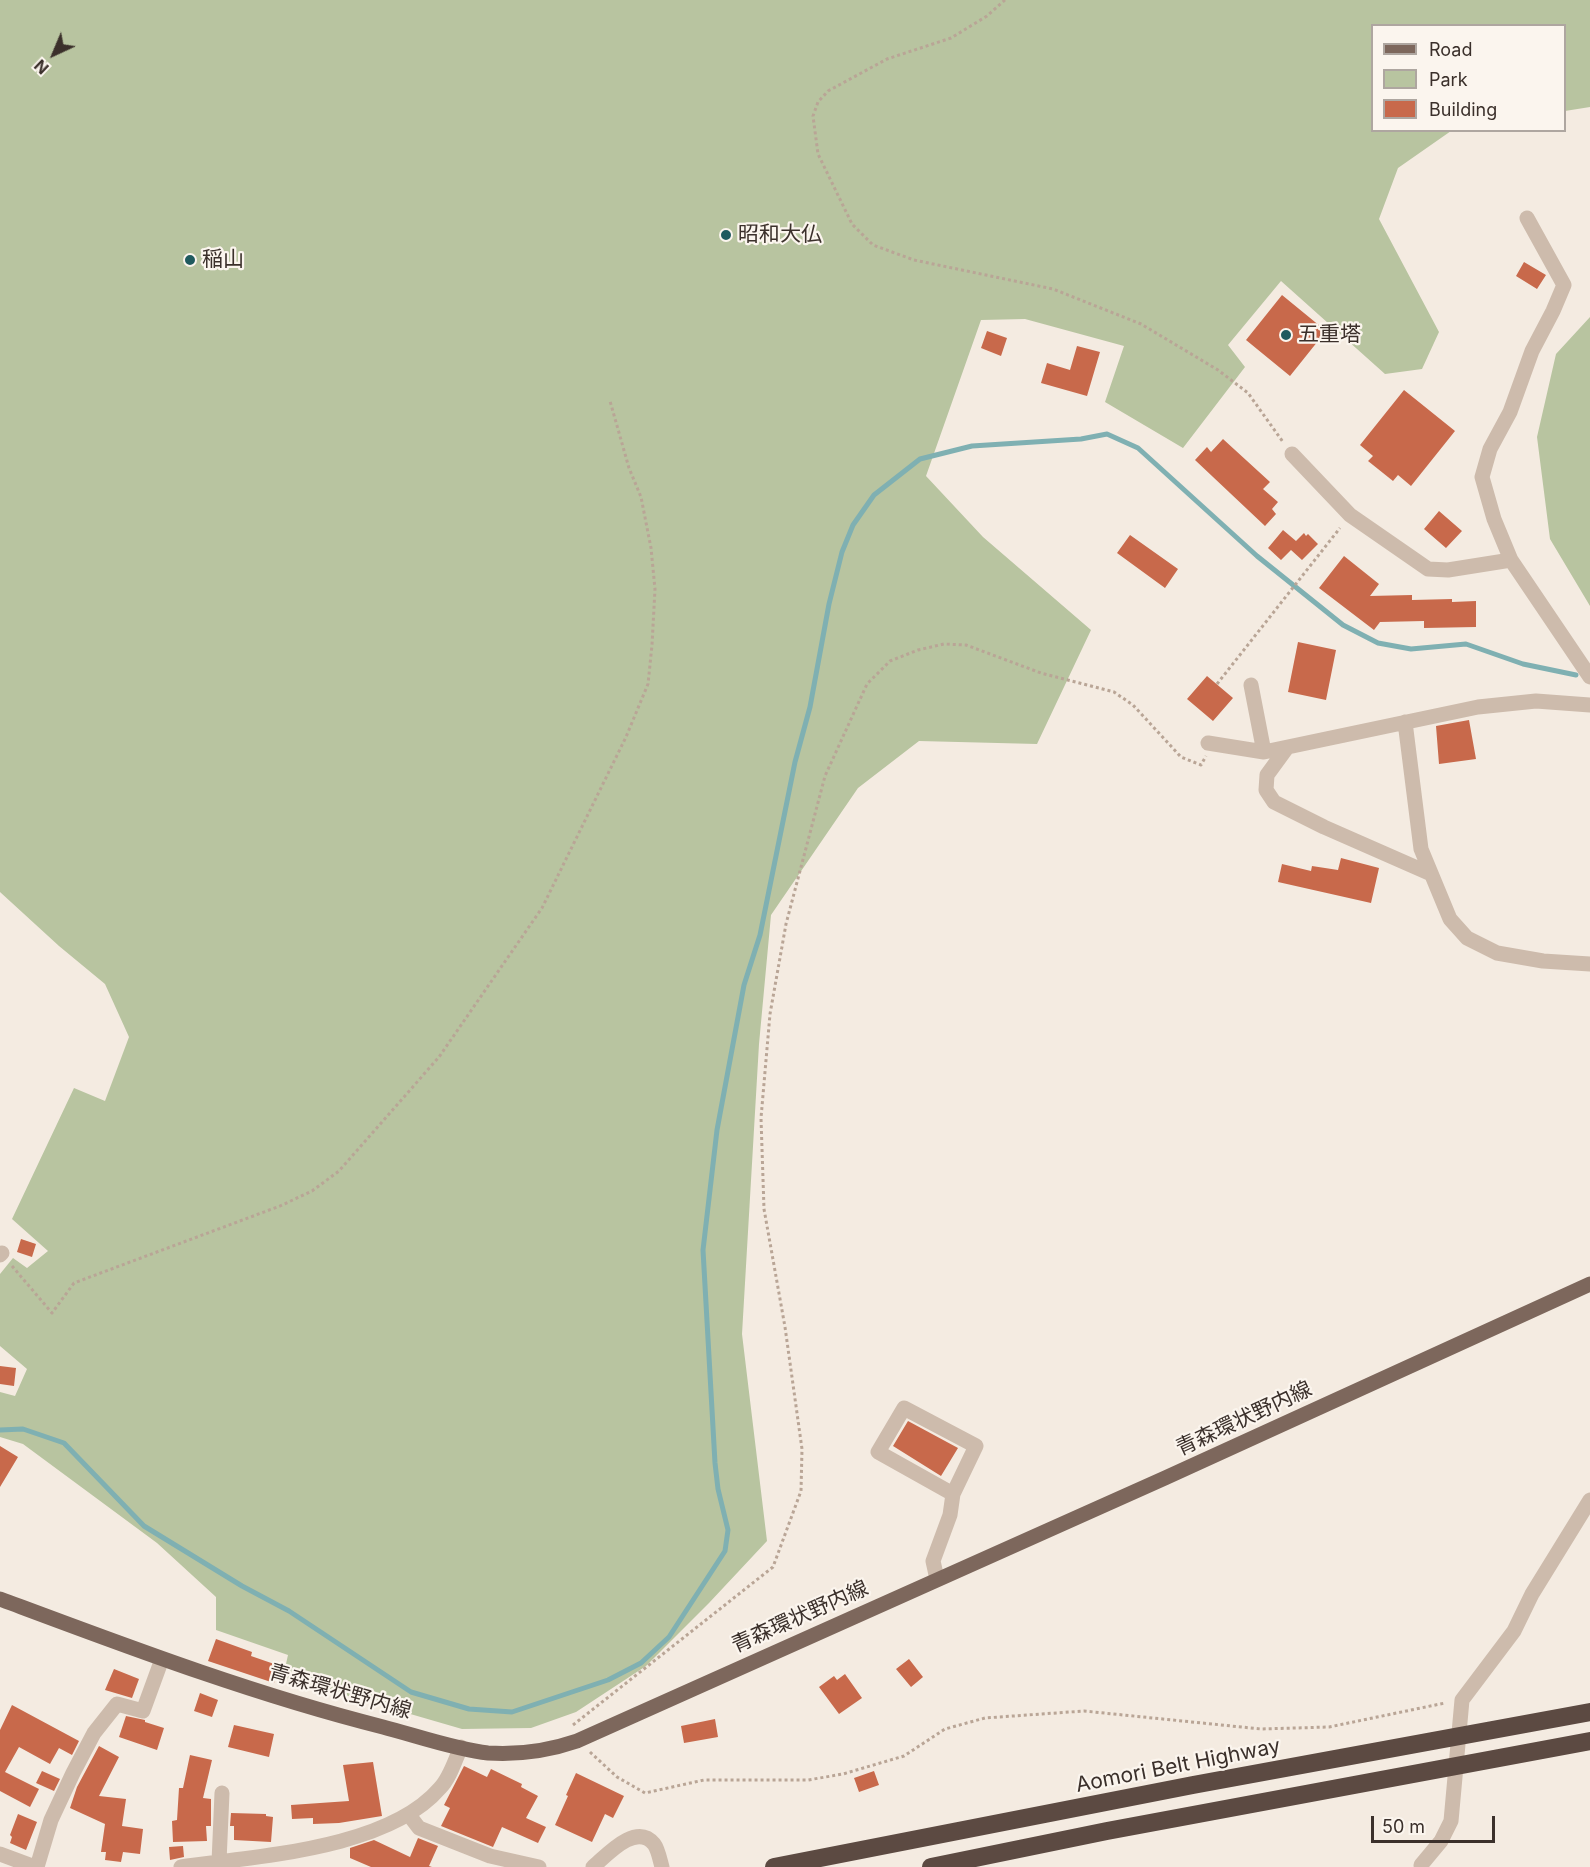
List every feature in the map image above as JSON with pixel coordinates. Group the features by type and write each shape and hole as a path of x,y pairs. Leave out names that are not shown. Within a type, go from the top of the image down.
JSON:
{"highway":[{"name":"Aomori Belt Highway","path":"774,1867 1171,1789 1590,1712"},
{"path":"931,1867 1107,1831 1590,1741"}],"main road":[{"name":"青森環状野内線","path":"0,1599 162,1659 316,1710 486,1753 517,1754 550,1750 577,1741 1590,1284"}],"street":[{"path":"1527,218 1564,285 1532,351 1510,412 1490,450 1482,477 1494,519 1511,560 1590,677"},
{"path":"1292,454 1350,515 1428,569 1448,570 1511,560"},
{"path":"1251,685 1264,752"},
{"path":"1208,743 1264,752 1478,707 1536,701 1590,705"},
{"path":"1405,722 1421,849 1450,919 1467,938 1497,953 1543,961 1590,964"},
{"path":"1286,748 1267,775 1266,790 1274,802 1324,827 1431,874"},
{"path":"938,1579 933,1561 950,1515 953,1494 976,1446 904,1408 878,1452 953,1494"},
{"path":"1421,1865 1441,1841 1450,1821 1454,1799 1457,1737 1462,1700 1514,1631 1532,1594 1590,1500"},
{"path":"0,1854 36,1867 51,1820 94,1733 117,1704 143,1711 162,1659"},
{"path":"181,1867 313,1849 360,1835 409,1815 441,1788 461,1747"},
{"path":"219,1862 222,1793"},
{"path":"409,1815 419,1828 490,1856 539,1867"},
{"path":"593,1867 630,1837 645,1837 655,1844 662,1867"}],"path":[{"path":"1005,0 987,16 951,38 887,59 828,92 818,102 813,116 818,154 852,224 873,245 914,260 1053,290 1141,324 1218,370 1248,393 1292,454"},
{"path":"1,1254 51,1313 74,1283 280,1206 312,1191 339,1171 439,1057 542,908 626,737 648,684 655,589 651,548 641,497 610,401"},
{"path":"1217,684 1350,515"},
{"path":"573,1725 773,1567 801,1491 800,1438 785,1327 764,1209 761,1118 770,1014 786,924 825,776 867,684 890,661 926,648 966,645 1041,673 1114,693 1133,705 1181,757 1201,765 1206,757 1208,743"},
{"path":"577,1741 617,1777 645,1793 704,1780 808,1780 843,1774 904,1756 945,1729 985,1718 1084,1711 1261,1729 1306,1728 1329,1727 1462,1700"}],"green space":[{"path":"0,0 1590,0 1590,107 1566,111 1566,24 1371,24 1371,132 1450,132 1398,168 1379,219 1439,332 1422,369 1385,374 1281,281 1228,345 1245,367 1183,448 1105,402 1124,346 1025,319 981,320 926,476 983,537 1091,630 1037,744 919,741 858,788 771,915 759,1044 742,1334 767,1541 646,1666 576,1712 531,1728 462,1729 283,1677 288,1655 216,1630 216,1597 157,1543 23,1444 0,1437 0,1392 15,1396 27,1369 0,1346 0,1274 13,1258 27,1268 48,1251 12,1219 74,1088 105,1101 129,1037 105,984 0,892"},
{"path":"1590,317 1590,606 1550,539 1537,437 1556,354"}],"building":[{"path":"1524,262 1546,275 1537,289 1516,276"},
{"name":"五重塔","path":"1282,295 1326,331 1290,376 1246,340"},
{"path":"987,331 1007,338 1001,356 981,348"},
{"path":"1077,346 1100,352 1087,396 1041,383 1047,363 1070,370"},
{"path":"1404,390 1455,431 1411,486 1398,475 1393,481 1368,461 1373,456 1360,445"},
{"path":"1223,439 1270,482 1263,489 1278,502 1272,509 1276,514 1265,526 1195,460 1207,447 1211,452"},
{"path":"1439,511 1462,531 1446,548 1424,529"},
{"path":"1283,530 1296,541 1304,533 1306,536 1308,534 1318,544 1302,560 1291,550 1281,560 1268,548"},
{"path":"1130,535 1178,569 1165,588 1117,553"},
{"path":"1344,556 1379,584 1370,596 1412,595 1412,600 1476,601 1476,627 1424,628 1424,621 1380,622 1374,630 1319,588"},
{"path":"1298,642 1336,650 1326,700 1288,692"},
{"path":"1207,676 1233,698 1213,721 1187,699"},
{"path":"1469,720 1476,759 1439,764 1436,726"},
{"path":"1341,858 1379,868 1371,903 1278,882 1282,864 1311,871 1312,866 1338,870"},
{"path":"21,1239 36,1244 32,1257 17,1252"},
{"path":"0,1366 16,1368 14,1386 0,1384"},
{"path":"908,1421 958,1448 941,1476 893,1446"},
{"path":"0,1446 18,1457 0,1487"},
{"path":"216,1639 252,1652 251,1656 280,1666 274,1683 208,1661"},
{"path":"909,1659 923,1677 911,1687 896,1669"},
{"path":"114,1669 139,1679 132,1698 105,1690"},
{"path":"845,1674 862,1698 839,1714 819,1687 834,1676 837,1680"},
{"path":"200,1693 218,1700 212,1717 194,1711"},
{"path":"12,1705 79,1741 72,1755 59,1748 50,1764 19,1747 5,1772 39,1789 30,1807 0,1791 0,1730"},
{"path":"126,1716 145,1720 145,1722 164,1728 157,1750 119,1737"},
{"path":"715,1719 718,1737 684,1743 681,1726"},
{"path":"234,1725 274,1734 269,1757 228,1747"},
{"path":"99,1746 119,1757 99,1796 126,1799 122,1826 143,1829 140,1854 123,1852 121,1862 105,1860 106,1852 101,1852 105,1824 70,1808 77,1787"},
{"path":"190,1755 212,1760 203,1798 211,1799 211,1826 206,1826 207,1841 173,1842 172,1821 177,1820 179,1788 183,1788"},
{"path":"373,1762 382,1816 339,1823 313,1824 313,1818 292,1819 291,1805 349,1801 343,1765"},
{"path":"464,1766 487,1777 491,1769 522,1784 521,1787 538,1796 526,1818 546,1827 538,1843 502,1827 493,1847 441,1826 450,1808 444,1805"},
{"path":"42,1771 60,1779 54,1791 36,1783"},
{"path":"874,1771 879,1785 859,1792 854,1778"},
{"path":"576,1773 624,1796 613,1818 605,1814 592,1842 555,1825"},
{"path":"231,1813 266,1814 266,1816 273,1817 271,1842 234,1840 234,1826 230,1826"},
{"path":"18,1814 37,1822 26,1850 10,1843 12,1837 10,1835"},
{"path":"418,1838 438,1846 429,1866 432,1867 371,1867 350,1858 350,1848 374,1840 410,1857"},
{"path":"183,1846 184,1857 170,1860 169,1847"}],"waterway":[{"path":"0,1430 23,1429 64,1443 144,1526 242,1586 289,1611 411,1692 469,1709 512,1712 608,1680 641,1663 669,1637 725,1551 728,1530 718,1489 715,1463 703,1250 717,1130 744,985 760,935 795,762 810,707 829,604 842,552 853,525 874,495 920,459 972,446 1081,439 1107,434 1138,448 1257,556 1343,625 1378,643 1411,649 1466,644 1523,664 1576,675"}],"place":[{"name":"昭和大仏","path":"726,235"},
{"name":"稲山","path":"190,260"},
{"name":"五重塔","path":"1286,335"}]}
